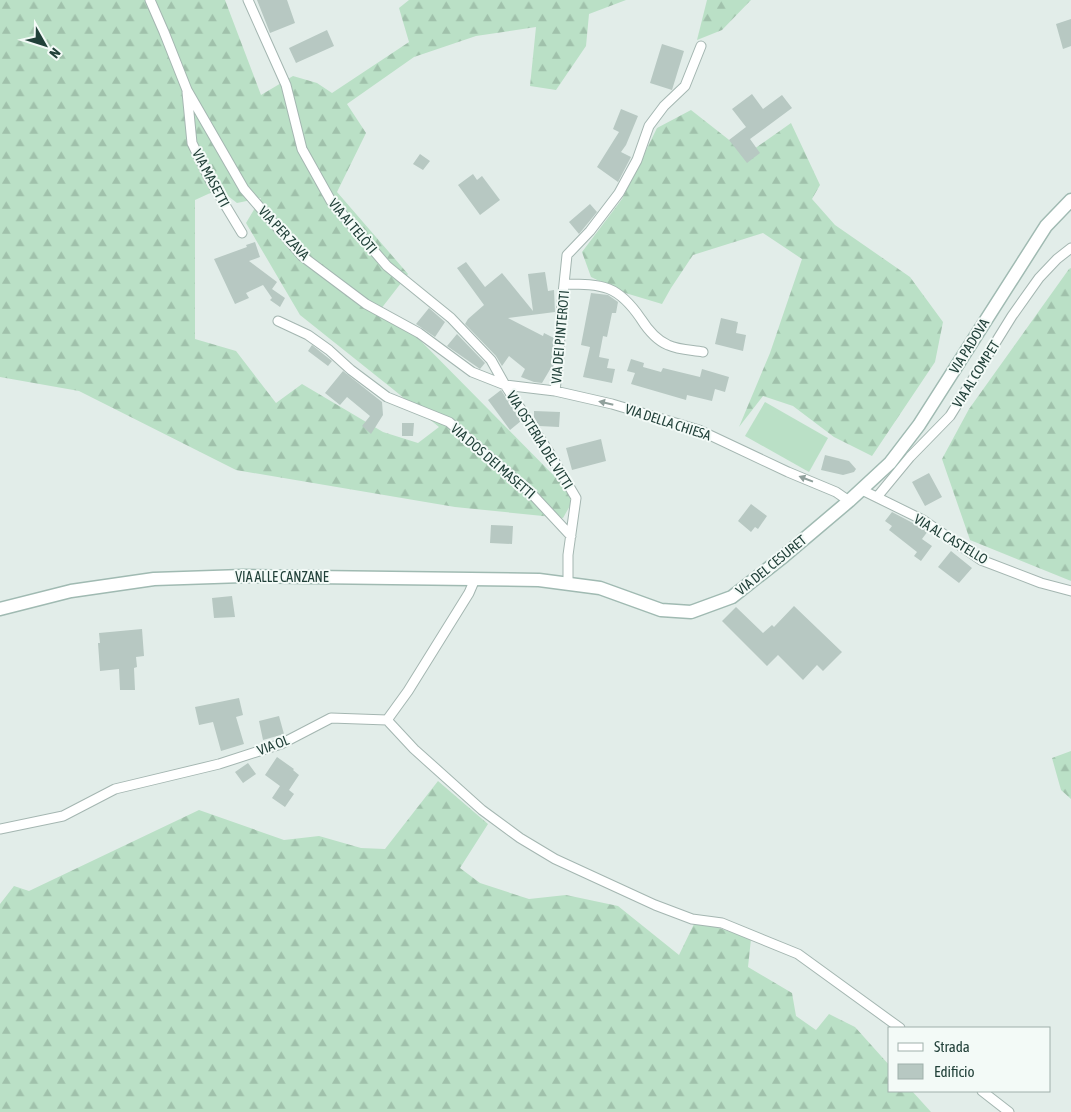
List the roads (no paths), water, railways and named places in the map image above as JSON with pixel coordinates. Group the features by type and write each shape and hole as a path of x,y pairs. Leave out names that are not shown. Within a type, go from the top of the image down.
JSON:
{"main road":[{"name":"VIA PADOVA","path":"849,501 890,463 919,425 1046,226 1071,200"},
{"name":"VIA DEL CESURET","path":"568,583 600,588 661,610 691,612 732,597 849,501"},
{"name":"VIA ALLE CANZANE","path":"0,609 71,591 154,579 242,576 475,578 568,583"}],"street":[{"name":"VIA PER ZAVA","path":"150,0 187,90 244,189 302,256 366,304 419,333 472,372 505,385"},
{"name":"VIA AI TELÒTI","path":"248,0 286,85 302,149 331,202 387,266 451,318 491,360 505,385"},
{"name":"VIA DEI PINTEROTI","path":"555,391 567,255 590,231 619,193 637,160 649,126 664,106 685,86 701,46"},
{"name":"VIA MASETTI","path":"187,90 192,143 210,180 242,233"},
{"name":"VIA AL COMPET","path":"877,497 910,457 950,416 1012,316 1039,278 1056,259 1071,248"},
{"name":"VIA DEI PINTEROTI","path":"564,284 594,284 615,291 632,306 651,334 669,346 703,352"},
{"name":"VIA DOS DEI MASETTI","path":"278,321 308,335 388,397 449,422 531,493 571,536"},
{"name":"VIA DELLA CHIESA","path":"505,385 555,391 612,404 698,430 829,489 849,501"},
{"name":"VIA OSTERIA DEL VITTI","path":"505,385 576,498 568,555 568,583"},
{"name":"VIA AL CASTELLO","path":"862,490 923,520 981,560 1041,583 1071,591"},
{"path":"475,578 459,609 408,691 387,720 414,749 482,810 520,838 555,859 655,905 692,919 722,923 798,954 899,1027"},
{"name":"VIA OL","path":"0,829 63,816 115,790 219,764 281,744 331,718 387,720"},
{"path":"983,1092 1009,1112"}]}
